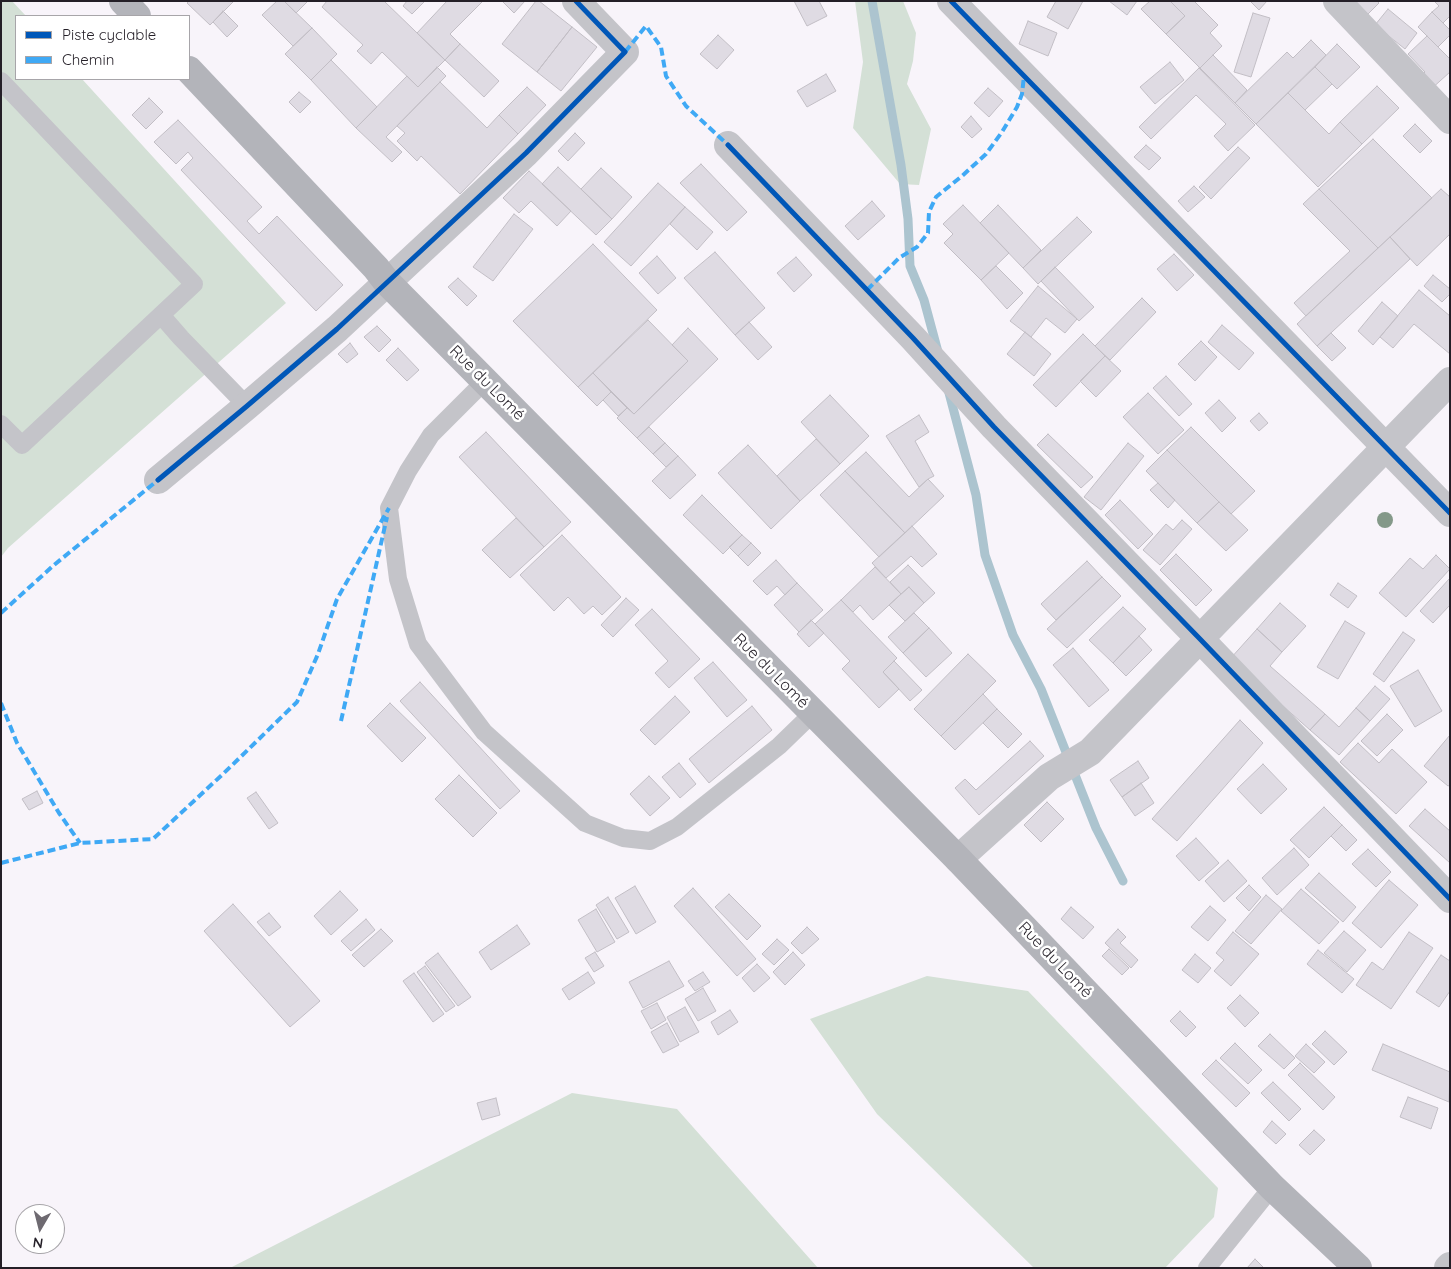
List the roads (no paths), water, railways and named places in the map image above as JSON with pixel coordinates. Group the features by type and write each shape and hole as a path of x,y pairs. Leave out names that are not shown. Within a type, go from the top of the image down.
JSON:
{"main road":[{"path":"123,1 136,15"},
{"name":"Rue du Lomé","path":"190,71 369,261 386,282 958,859 1272,1187 1358,1268"}],"street":[{"path":"158,480 337,329 526,154 625,52 576,1"},
{"path":"950,1 1450,513"},
{"path":"1337,1 1450,120"},
{"path":"728,145 913,338 994,427 1200,638 1450,899"},
{"path":"958,859 1049,777 1090,752 1450,381"}],"lane":[{"path":"1,81 194,284 22,445 1,424"},
{"path":"161,315 247,406"},
{"path":"485,381 431,435 408,471 390,508 398,579 418,644 484,732 585,823 623,838 650,841 677,827 779,746 813,713"},
{"path":"1207,1268 1272,1187"}],"waterway":[{"path":"872,1 901,165 908,219 910,266 924,300 938,352"},
{"path":"948,389 976,495 985,555 1013,635 1041,689 1096,828 1123,881"}]}
